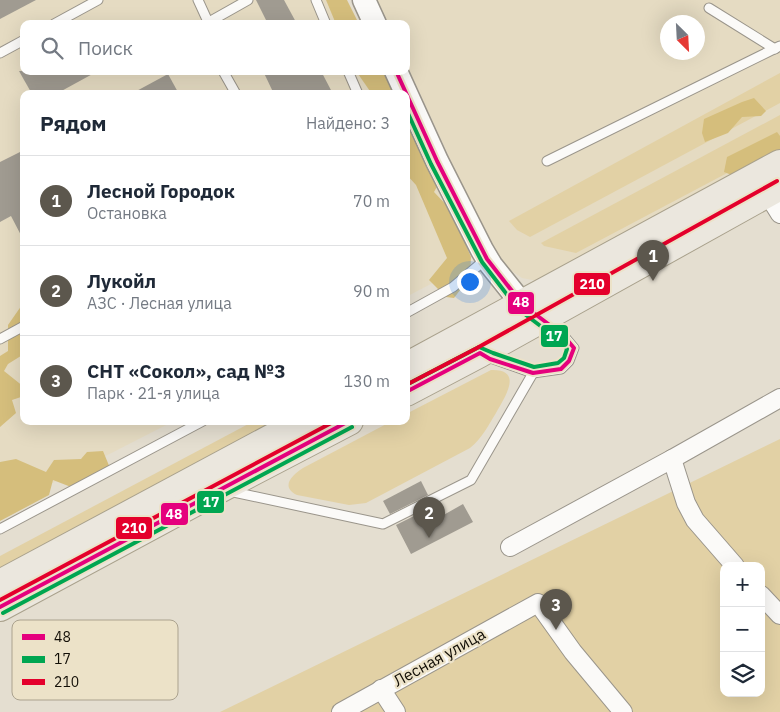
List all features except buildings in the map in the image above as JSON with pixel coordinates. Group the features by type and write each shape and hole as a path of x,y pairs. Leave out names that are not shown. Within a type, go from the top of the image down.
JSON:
{"main road":[{"path":"410,390 480,353 532,312 780,164"},
{"path":"410,365 532,312 776,198"},
{"path":"0,584 297,425"},
{"path":"0,607 341,425"}],"street":[{"path":"364,0 373,20"},
{"path":"398,75 405,90"},
{"path":"410,102 486,259 532,312"},
{"path":"510,547 780,398"},
{"path":"672,459 686,503 695,520 732,562"},
{"path":"765,599 780,616"},
{"name":"Лесная улица","path":"341,712 538,604 573,652 623,712"},
{"path":"381,689 396,712"}],"lane":[{"path":"61,20 98,0"},
{"path":"198,0 208,20"},
{"path":"214,20 248,0"},
{"path":"316,0 324,20"},
{"path":"709,8 778,47"},
{"path":"0,53 20,42"},
{"path":"547,161 778,47"},
{"path":"225,75 234,90"},
{"path":"350,75 356,90"},
{"path":"410,310 453,287 486,259"},
{"path":"480,353 490,359 533,373 561,369 569,361 574,348 564,335 532,312"},
{"path":"0,339 20,328"},
{"path":"219,489 383,524 470,480 533,373"},
{"path":"0,529 195,425"}],"shaded area":[{"path":"0,0 344,0 353,20 20,20 20,75 381,75 388,90 20,90 20,425 166,425 0,510"},
{"path":"326,0 347,0 357,20 334,20"},
{"path":"377,0 780,0 780,152 538,281 522,278 506,267 492,250 410,72 410,20 386,20"},
{"path":"780,73 780,103 530,237 517,230 509,221"},
{"path":"359,75 391,75 396,90 369,90"},
{"path":"754,98 766,111 761,116 742,117 728,133 705,142 702,133 704,119"},
{"path":"780,115 780,145 576,253 544,246 541,243"},
{"path":"410,123 445,172 434,192 451,210 471,257 470,277 454,298 446,297 429,280 447,258 416,185 410,178"},
{"path":"777,132 780,136 780,159 742,179 724,172 727,157"},
{"path":"410,135 469,253 465,266 410,295"},
{"path":"20,308 20,356 8,364 4,371 20,384 20,397 12,400 16,413 0,427 0,356 8,351 8,325"},
{"path":"491,370 507,374 509,379 504,399 478,440 470,448 366,503 349,505 297,495 289,488 292,478 303,468 384,425 410,425 410,412"},
{"path":"246,425 275,425 0,572 0,556"},
{"path":"780,439 780,712 220,712"},
{"path":"103,451 110,468 71,487 53,480 49,495 0,521 0,462 16,459 46,472 54,460 81,459 87,452"}],"transit line":[{"name":"48","path":"398,75 405,90"},
{"name":"48","path":"410,102 437,161 487,259 523,305 563,335 574,348 569,361 561,369 533,373 490,359 480,353 410,390"},
{"name":"17","path":"410,118 431,164 482,262 518,309 559,340 567,349 564,358 558,363 534,367 479,347 410,383"},
{"name":"210","path":"410,383 477,348 777,181"},
{"name":"210","path":"0,600 328,425"},
{"name":"48","path":"0,607 341,425"},
{"name":"17","path":"3,613 352,427"}],"place":[{"name":"Лесной Городок","path":"653,281"},
{"name":"Лукойл","path":"429,538"},
{"name":"СНТ «Сокол», сад №3","path":"556,630"}]}
